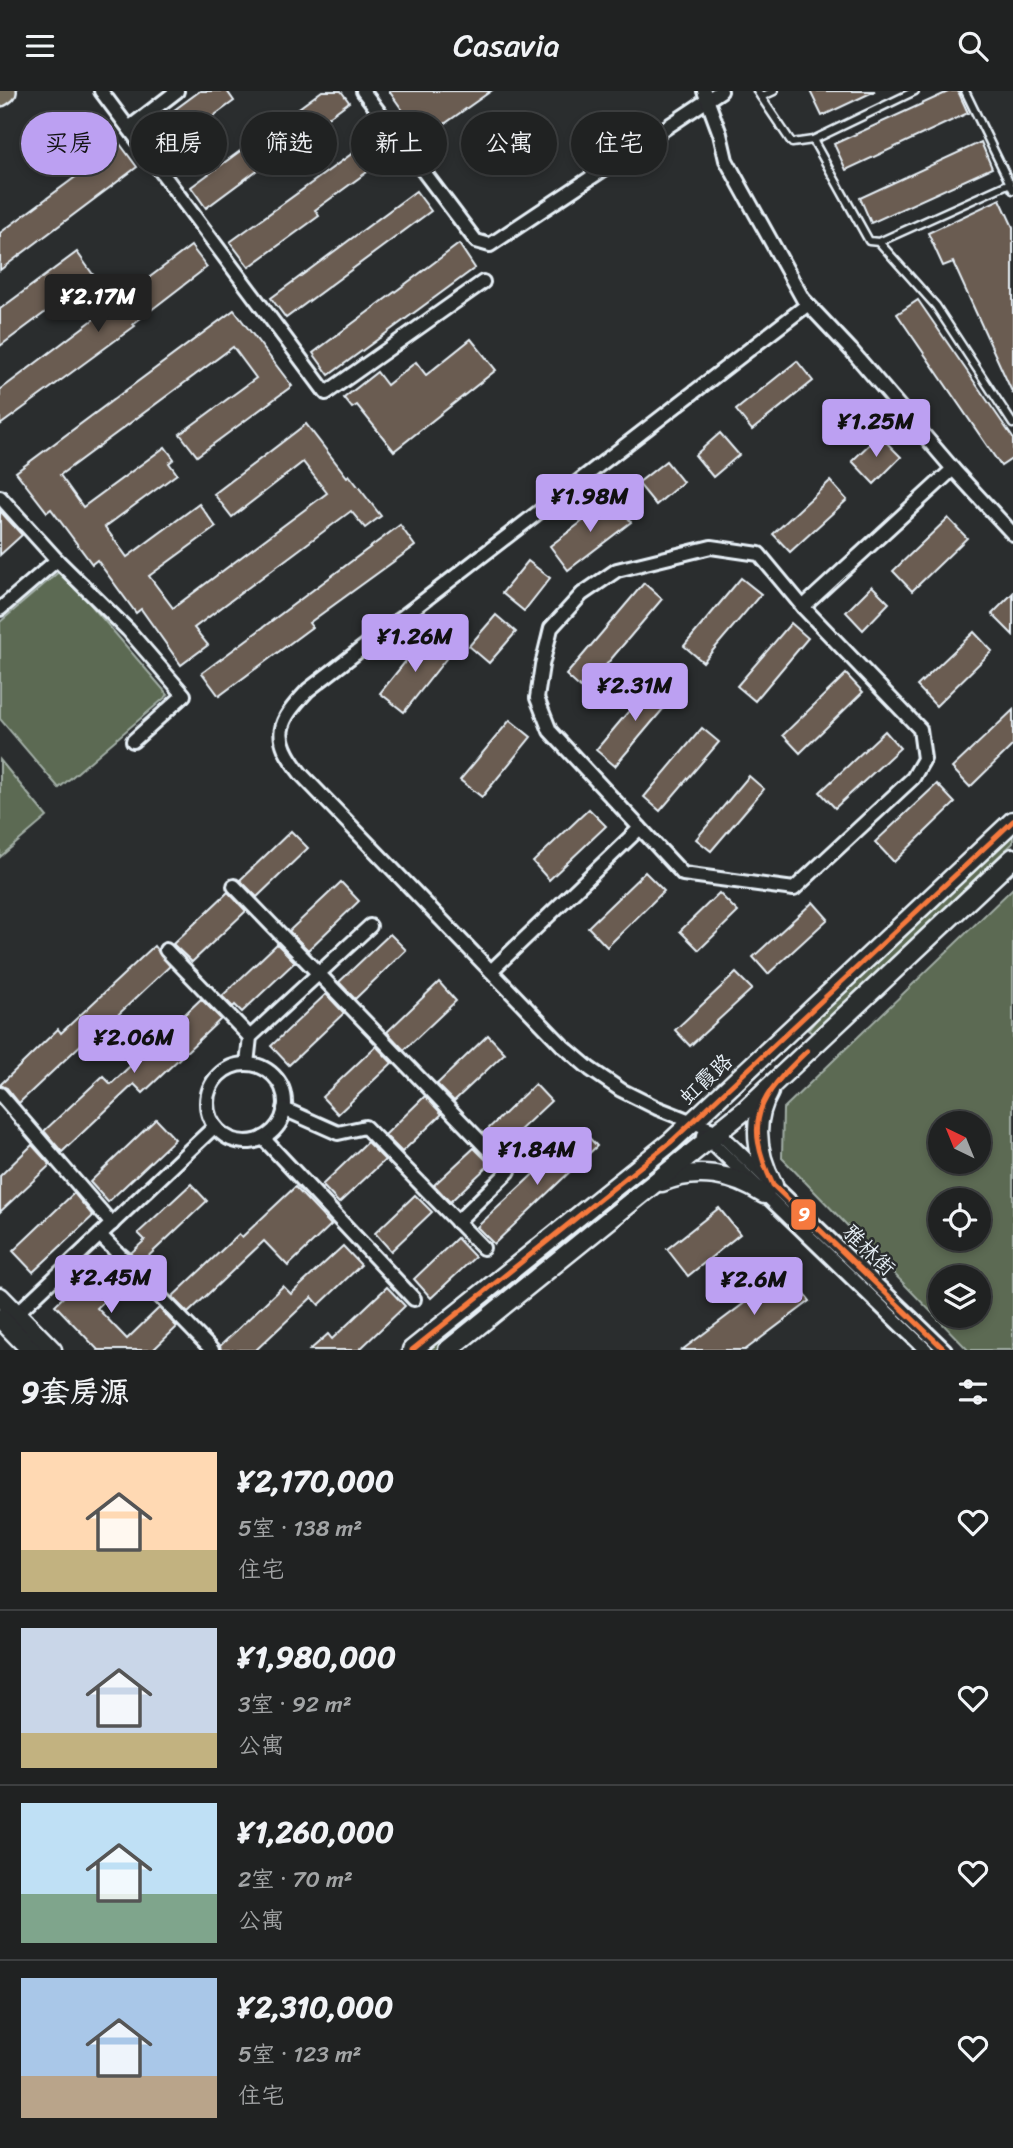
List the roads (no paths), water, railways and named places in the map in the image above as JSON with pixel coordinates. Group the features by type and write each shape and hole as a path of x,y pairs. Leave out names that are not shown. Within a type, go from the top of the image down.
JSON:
{"street":[{"path":"101,91 326,393 483,282"},
{"path":"129,128 177,91"},
{"path":"363,91 476,241 490,245 705,96 721,91"},
{"path":"705,96 720,134 726,160 807,305 851,350 1013,534"},
{"path":"693,1122 648,1104 590,1069 563,1046 302,774 284,748 281,734 286,714 308,689 807,305"},
{"path":"803,607 953,469"},
{"path":"0,497 57,560 128,630 184,695 133,741"},
{"path":"711,547 759,554 803,607 920,729 924,759 913,778 794,889 683,874 550,731 537,698 551,628 582,594 617,570 711,547"},
{"path":"0,609 57,560"},
{"name":"虹霞路","path":"412,1350 672,1142 1013,821"},
{"path":"491,971 640,828"},
{"path":"448,1350 713,1136 774,1083 1013,858"},
{"path":"234,886 509,1171 457,1222"},
{"path":"247,1064 250,1037 370,926"},
{"path":"166,950 250,1037"},
{"path":"247,1064 266,1069 276,1079 283,1090 284,1109 277,1126 263,1138 246,1142 234,1141 214,1127 206,1102 216,1077 227,1068 247,1064"},
{"path":"769,1189 759,1151 758,1133 759,1116 774,1083"},
{"path":"0,1094 112,1224"},
{"path":"284,1109 338,1133 365,1127 483,1248"},
{"name":"雅林街","path":"693,1122 713,1136 945,1350"},
{"path":"7,1319 214,1127"},
{"path":"263,1138 414,1299"},
{"path":"649,1187 690,1174 708,1174 769,1189"},
{"name":"雅林街","path":"769,1189 926,1350"},
{"path":"100,1235 212,1350"},
{"path":"0,1297 7,1319 31,1350"},
{"path":"7,1319 52,1350"}],"lane":[{"path":"774,91 759,94 792,143 813,139 915,91"},
{"path":"813,139 869,241 879,242 1011,181 965,91"},
{"path":"879,242 936,306 1013,424"}]}
